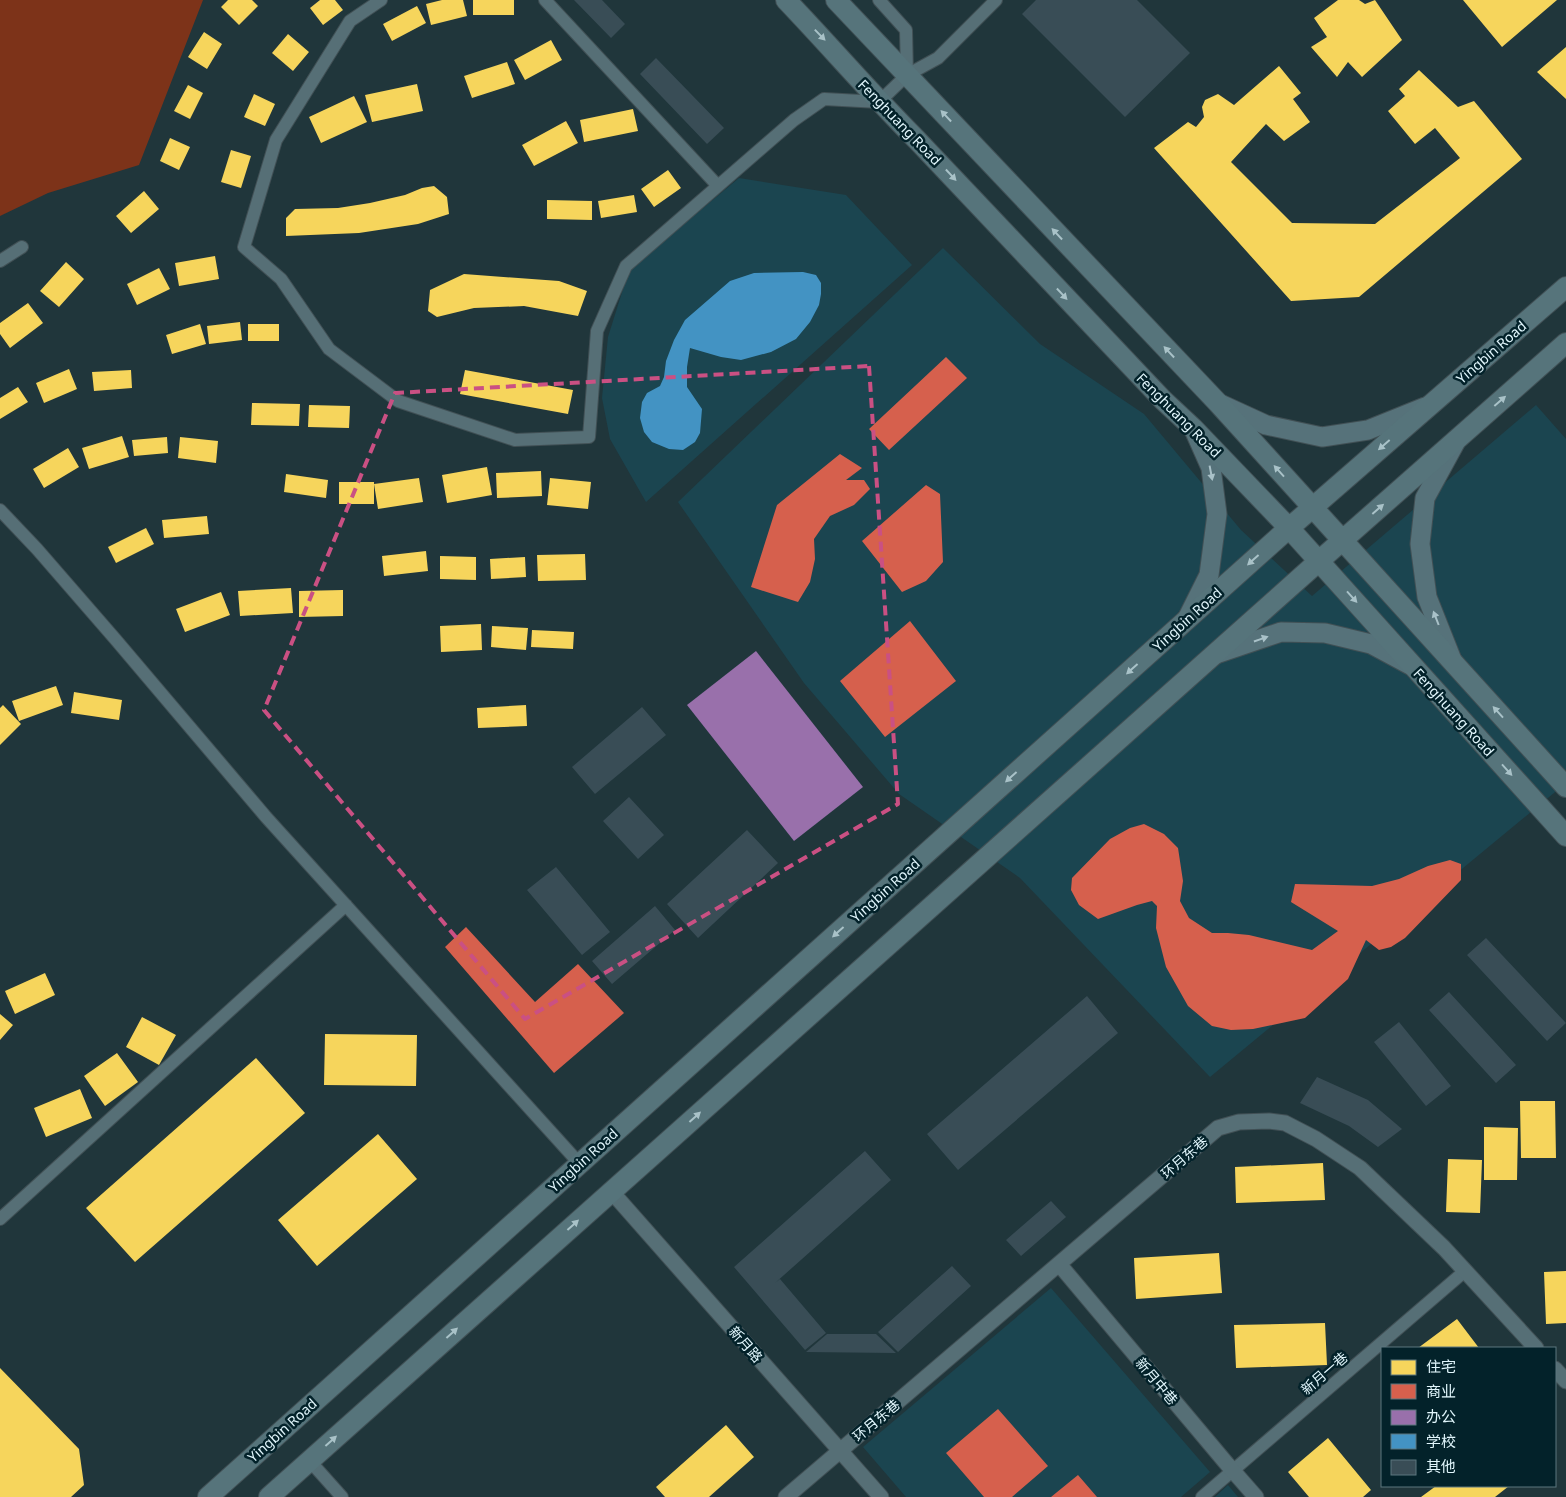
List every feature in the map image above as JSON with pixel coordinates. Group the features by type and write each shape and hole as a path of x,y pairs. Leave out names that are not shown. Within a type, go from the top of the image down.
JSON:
{"highway":[{"name":"Fenghuang Road","path":"786,0 833,49 879,102 1163,400 1193,428 1289,528 1566,836"},
{"path":"836,0 1218,403 1566,787"},
{"name":"Yingbin Road","path":"208,1497 1289,528 1566,287"},
{"path":"268,1497 1566,343"}],"main road":[{"path":"1218,403 1266,425 1322,437 1368,430 1431,404"},
{"path":"1187,619 1209,575 1217,514 1211,468 1193,428"},
{"path":"1453,663 1427,597 1420,544 1425,498 1456,440"},
{"path":"1214,654 1281,632 1325,633 1372,644 1415,668"}],"street":[{"path":"381,0 350,21 276,140 244,247 281,279 329,349 398,401 514,440 589,437 597,331 626,266 794,120 824,99 879,102 907,75 938,58 996,0"},
{"path":"545,0 718,186"},
{"path":"879,0 906,30 907,75"},
{"path":"0,261 22,247"},
{"path":"0,510 37,549 266,817 579,1163"},
{"path":"0,1219 346,905"},
{"name":"环月东巷","path":"786,1497 1218,1128 1239,1122 1285,1123 1316,1139 1360,1168 1444,1248 1535,1347"},
{"name":"新月路","path":"611,1191 881,1497"},
{"name":"新月中巷","path":"1059,1264 1232,1471 1256,1497"},
{"name":"新月一巷","path":"1202,1497 1465,1271"},
{"path":"1556,1370 1566,1381"},
{"path":"310,1460 342,1497"}],"highlighted area":[{"path":"869,366 898,804 525,1019 264,710 395,393"}],"shaded area":[{"path":"0,0 203,0 139,165 48,193 0,216"},
{"path":"739,178 846,195 912,265 646,502 610,439 602,398 608,337 629,270"},
{"path":"943,248 1040,344 1144,414 1241,530 1312,596 1536,405 1566,439 1566,783 1210,1077 1020,878 899,794 804,683 678,502"},
{"path":"1051,1288 1210,1472 1181,1497 906,1497 863,1447"},
{"path":"1228,1485 1238,1497 1215,1497"}],"building: 住宅":[{"path":"228,0 252,0 258,6 239,25 221,7"},
{"path":"320,0 335,0 343,10 323,25 310,8"},
{"path":"442,0 463,0 467,16 431,25 426,4"},
{"path":"473,0 514,0 514,15 473,15"},
{"path":"1338,0 1359,0 1365,4 1375,0 1402,40 1362,77 1348,62 1337,77 1311,47 1327,37 1314,18"},
{"path":"1463,0 1557,0 1502,47"},
{"path":"417,6 426,23 392,41 383,24"},
{"path":"204,32 222,44 207,69 188,57"},
{"path":"288,34 309,52 293,71 272,53"},
{"path":"551,40 562,60 525,80 514,60"},
{"path":"1566,47 1566,99 1537,72"},
{"path":"507,62 515,84 472,98 464,76"},
{"path":"1279,66 1301,93 1293,99 1310,122 1284,141 1266,124 1231,162 1292,223 1375,224 1460,158 1435,128 1415,144 1388,111 1405,96 1399,89 1419,70 1458,107 1474,101 1522,159 1359,297 1291,301 1154,148 1188,122 1196,127 1204,117 1202,107 1205,100 1218,94 1234,105"},
{"path":"417,84 423,111 372,122 365,95"},
{"path":"188,85 203,93 190,119 174,111"},
{"path":"254,94 275,104 265,126 244,117"},
{"path":"354,96 367,122 321,143 309,117"},
{"path":"633,109 638,131 584,142 580,120"},
{"path":"566,121 578,143 534,166 522,145"},
{"path":"170,138 190,147 179,170 160,161"},
{"path":"231,150 251,156 241,188 221,182"},
{"path":"668,170 681,188 654,207 641,189"},
{"path":"434,186 447,197 449,214 418,224 359,233 286,236 286,218 295,209 338,208 370,203"},
{"path":"144,191 159,209 131,233 116,216"},
{"path":"634,195 637,212 601,218 598,201"},
{"path":"547,200 592,201 592,220 547,219"},
{"path":"215,256 219,279 179,286 175,263"},
{"path":"66,262 84,279 59,307 40,291"},
{"path":"159,268 170,289 137,305 127,284"},
{"path":"464,274 559,281 587,291 578,316 524,306 474,308 437,317 428,311 430,290"},
{"path":"28,303 43,323 10,348 0,334 0,323"},
{"path":"240,322 242,340 209,344 207,326"},
{"path":"200,324 206,344 172,354 166,335"},
{"path":"248,324 279,324 279,341 248,341"},
{"path":"69,369 77,389 44,403 36,383"},
{"path":"131,370 132,388 94,391 92,372"},
{"path":"465,370 573,390 568,414 460,394"},
{"path":"18,387 28,402 0,419 0,398"},
{"path":"252,403 300,404 299,426 251,425"},
{"path":"309,405 350,406 349,428 308,427"},
{"path":"122,436 129,457 89,469 82,448"},
{"path":"167,437 168,453 134,456 132,440"},
{"path":"180,437 218,441 216,463 178,458"},
{"path":"68,448 79,467 44,488 33,469"},
{"path":"487,467 492,495 447,503 442,475"},
{"path":"541,471 542,496 497,498 496,473"},
{"path":"286,474 328,480 326,498 284,492"},
{"path":"419,478 423,502 378,509 374,484"},
{"path":"550,478 591,482 588,509 547,505"},
{"path":"339,482 374,482 374,504 339,504"},
{"path":"207,516 209,534 164,538 162,520"},
{"path":"146,528 154,544 116,563 108,547"},
{"path":"426,551 428,571 384,576 382,556"},
{"path":"585,554 586,580 538,581 537,555"},
{"path":"440,556 476,557 476,580 440,579"},
{"path":"525,557 526,577 491,579 490,559"},
{"path":"291,588 293,613 240,616 238,591"},
{"path":"343,590 343,616 299,617 299,591"},
{"path":"221,592 230,615 185,632 176,609"},
{"path":"481,624 482,650 441,652 440,626"},
{"path":"492,626 528,628 526,650 491,647"},
{"path":"532,630 574,632 573,649 531,647"},
{"path":"56,686 63,705 19,721 12,701"},
{"path":"74,692 122,700 119,720 71,713"},
{"path":"3,705 21,724 0,745 0,708"},
{"path":"526,705 527,726 478,728 477,708"},
{"path":"45,973 55,995 15,1014 5,991"},
{"path":"0,1014 13,1025 0,1040"},
{"path":"142,1017 176,1035 159,1065 126,1047"},
{"path":"325,1034 417,1035 416,1086 324,1085"},
{"path":"117,1053 138,1082 105,1106 84,1076"},
{"path":"256,1058 305,1113 135,1262 86,1208"},
{"path":"80,1089 92,1118 46,1137 34,1108"},
{"path":"1520,1101 1555,1101 1556,1158 1521,1158"},
{"path":"1484,1127 1518,1128 1517,1180 1484,1180"},
{"path":"378,1134 417,1179 317,1266 278,1220"},
{"path":"1448,1159 1482,1160 1480,1213 1446,1212"},
{"path":"1323,1163 1325,1200 1236,1203 1235,1167"},
{"path":"1219,1253 1222,1293 1136,1299 1134,1258"},
{"path":"1566,1271 1566,1323 1546,1324 1544,1272"},
{"path":"1457,1319 1478,1347 1419,1347"},
{"path":"1325,1323 1327,1365 1236,1368 1234,1325"},
{"path":"0,1368 79,1449 84,1485 71,1497 0,1497"},
{"path":"726,1425 754,1457 709,1497 665,1497 656,1487"},
{"path":"1328,1438 1371,1490 1363,1497 1309,1497 1288,1472"},
{"path":"1435,1487 1508,1487 1495,1497 1421,1497"}],"building: 商业":[{"path":"946,357 967,378 889,450 869,429"},
{"path":"840,454 862,468 846,480 864,480 870,489 854,505 830,516 814,539 815,559 810,582 798,602 751,587 777,505"},
{"path":"926,485 940,494 943,562 926,581 902,592 862,541"},
{"path":"910,621 956,681 885,737 840,681"},
{"path":"1144,824 1164,834 1178,848 1183,881 1180,901 1189,918 1212,933 1249,935 1312,950 1338,931 1291,902 1295,884 1372,886 1399,879 1428,866 1450,860 1461,864 1461,880 1405,938 1391,947 1379,950 1366,940 1348,979 1305,1018 1253,1029 1231,1030 1212,1026 1188,1006 1166,967 1156,928 1157,906 1152,901 1098,919 1079,905 1071,890 1072,878 1110,839 1130,828"},
{"path":"466,927 535,1002 578,964 624,1013 554,1073 445,947"},
{"path":"998,1409 1048,1466 1012,1497 984,1497 946,1453"},
{"path":"1078,1475 1097,1497 1051,1497"}],"building: 办公":[{"path":"756,651 863,787 794,841 687,705"}],"building: 学校":[{"path":"803,272 816,275 821,283 821,294 819,305 810,322 796,339 771,352 741,360 721,357 690,348 687,367 687,387 702,409 700,433 695,442 683,450 669,449 652,442 644,432 640,418 642,402 647,393 660,386 664,377 666,361 674,340 685,320 730,281 754,273"}],"building: 其他":[{"path":"574,0 602,0 625,24 611,38"},
{"path":"1036,0 1137,0 1190,53 1125,117 1022,14"},
{"path":"656,58 724,128 707,144 640,74"},
{"path":"642,707 666,735 595,794 572,767"},
{"path":"629,797 664,835 638,859 603,821"},
{"path":"747,830 778,863 698,938 667,904"},
{"path":"556,867 610,932 582,955 527,890"},
{"path":"655,906 675,930 612,984 592,961"},
{"path":"1486,938 1566,1023 1547,1041 1467,955"},
{"path":"1449,992 1516,1065 1496,1083 1429,1010"},
{"path":"1087,996 1118,1033 958,1170 927,1134"},
{"path":"1399,1022 1451,1086 1426,1106 1374,1042"},
{"path":"1317,1077 1368,1100 1402,1129 1378,1147 1349,1126 1300,1103"},
{"path":"865,1151 891,1180 775,1283 780,1279 826,1333 805,1350 734,1267"},
{"path":"1051,1201 1066,1217 1021,1256 1006,1240"},
{"path":"952,1266 971,1286 898,1352 878,1332"},
{"path":"827,1334 876,1334 896,1353 806,1352"}]}
